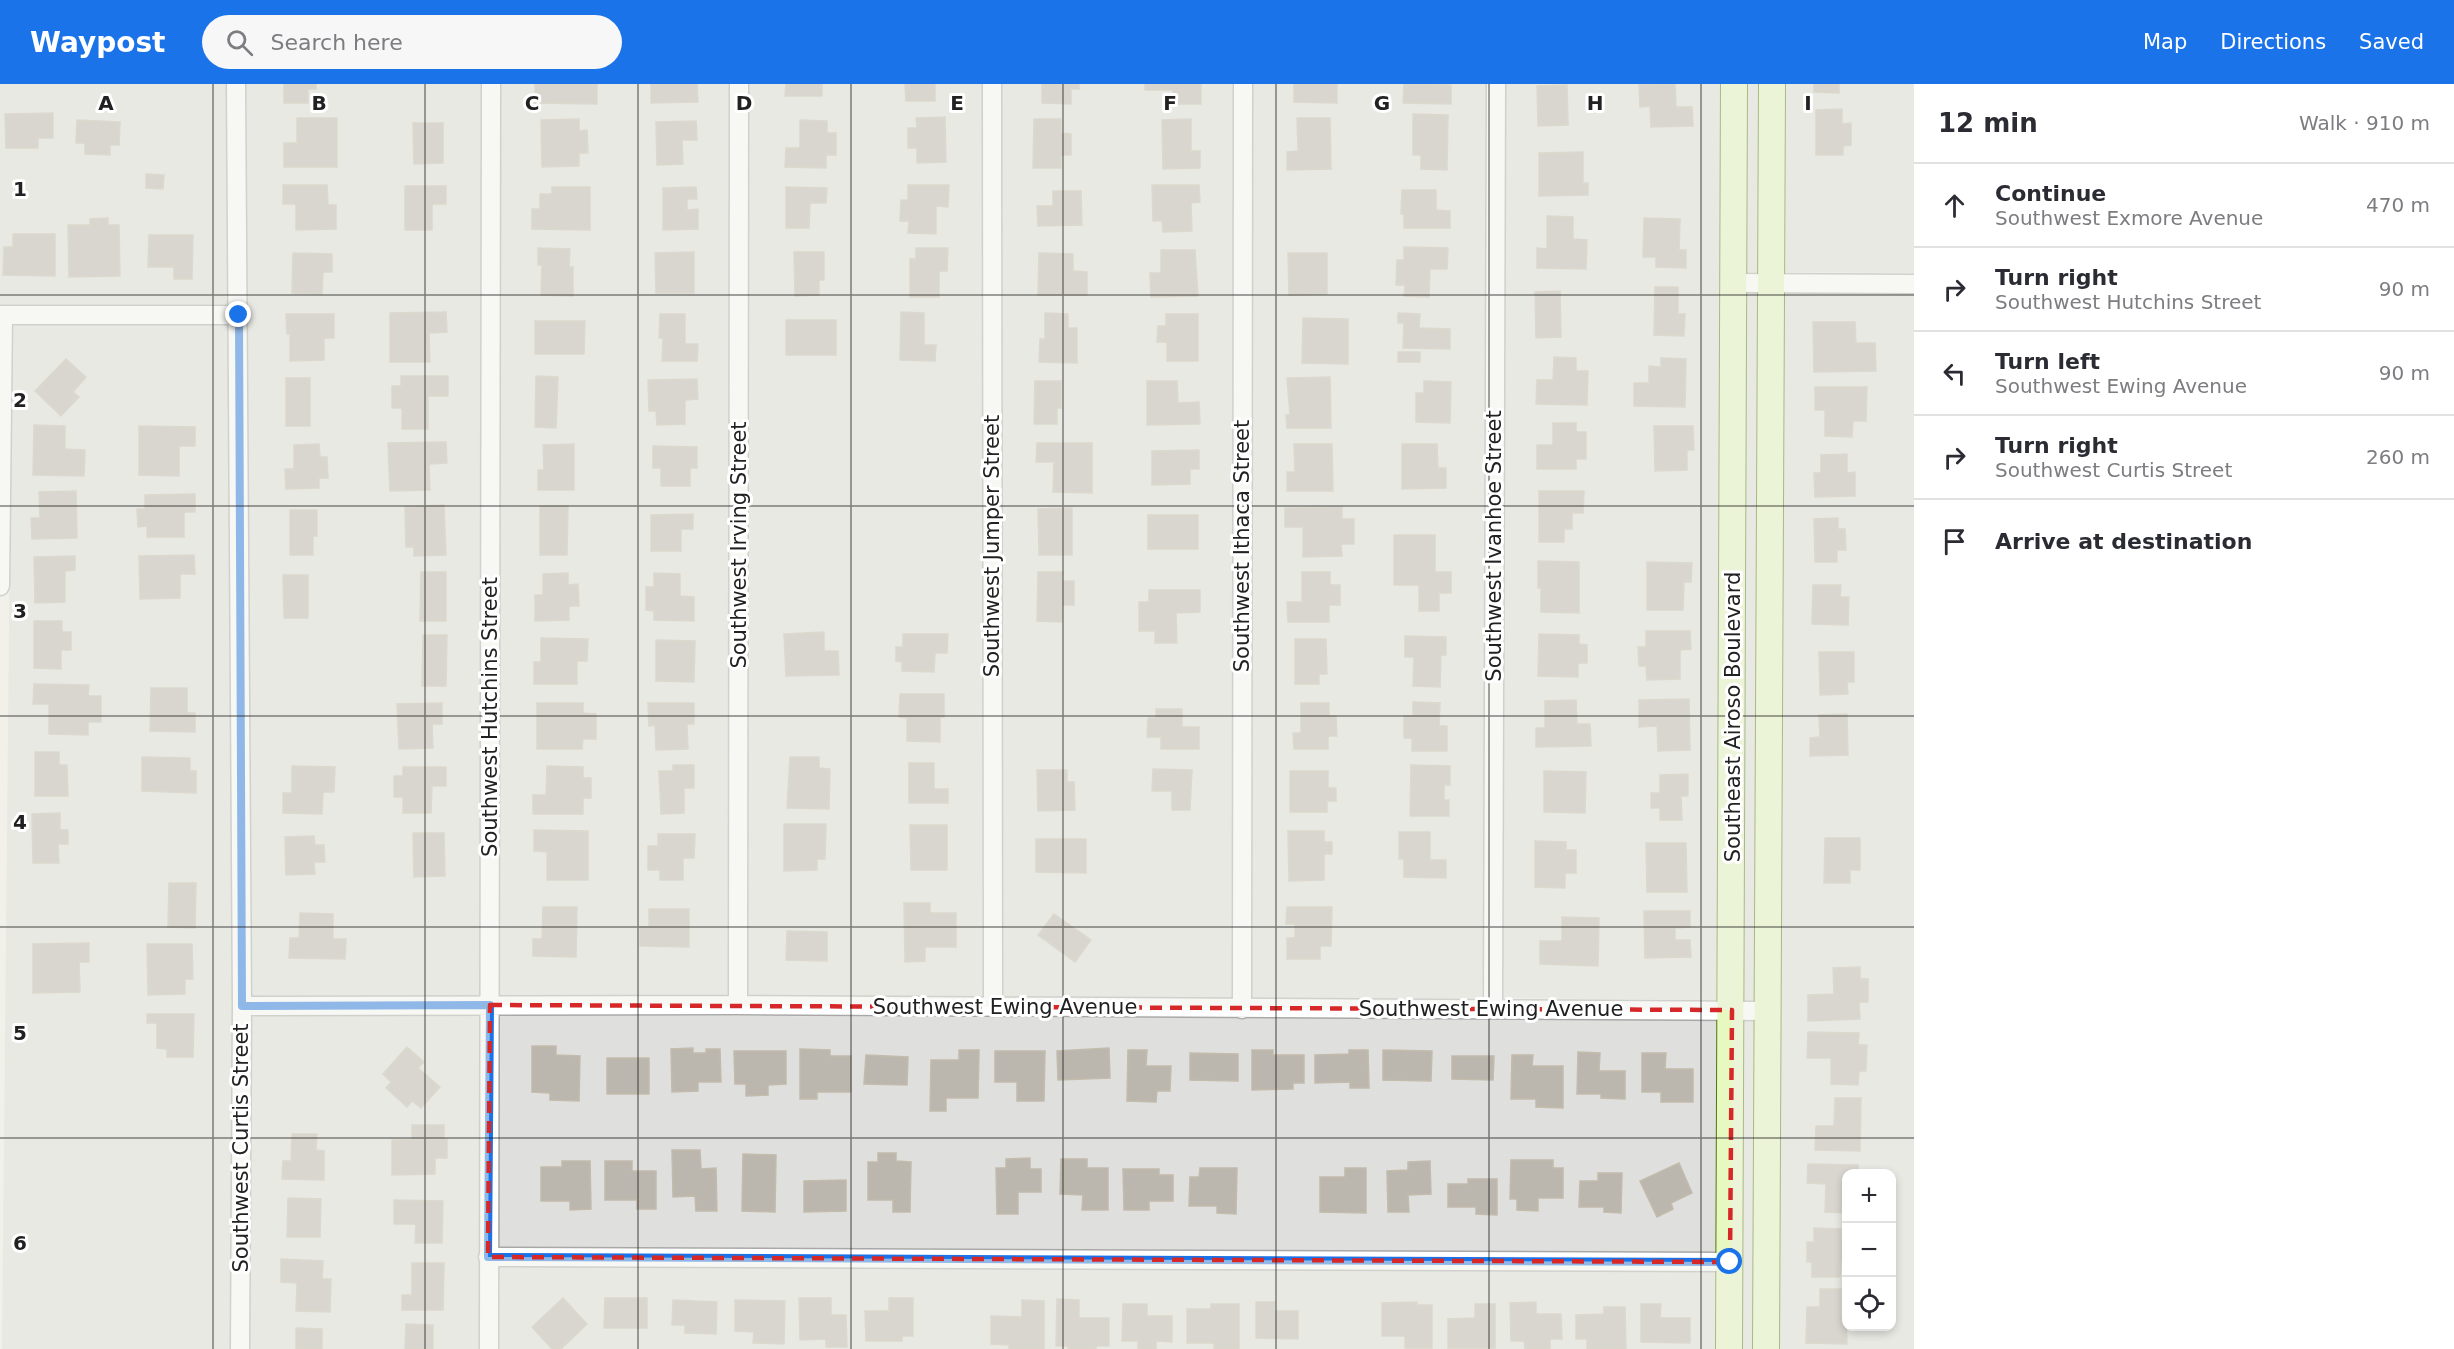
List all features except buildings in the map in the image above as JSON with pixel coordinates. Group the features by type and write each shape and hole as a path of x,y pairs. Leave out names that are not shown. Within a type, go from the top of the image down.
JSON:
{"main road":[{"name":"Southeast Airoso Boulevard","path":"1729,1349 1734,84"},
{"name":"Southeast Airoso Boulevard","path":"1766,1349 1772,84"}],"street":[{"name":"Southwest Curtis Street","path":"236,84 242,1006 240,1349"},
{"name":"Southwest Hutchins Street","path":"489,1349 491,84"},
{"name":"Southwest Irving Street","path":"738,1005 739,84"},
{"name":"Southwest Jumper Street","path":"992,84 993,1007"},
{"name":"Southwest Ithaca Street","path":"1242,1009 1243,84"},
{"name":"Southwest Ivanhoe Street","path":"1493,1008 1496,84"},
{"path":"1734,283 1914,284"},
{"path":"0,586 1,315 239,315"},
{"name":"Southwest Ewing Avenue","path":"242,1006 738,1005 1768,1011"},
{"path":"488,1257 1730,1262"}],"highlighted area":[{"path":"490,1005 1732,1010 1730,1262 488,1257"}],"shaded area":[{"path":"0,84 227,84 230,304 0,304"},
{"path":"246,84 481,84 480,995 251,996"},
{"path":"500,84 730,84 729,995 499,995"},
{"path":"748,84 983,84 983,997 747,995"},
{"path":"1001,84 1234,84 1232,998 1002,997"},
{"path":"1252,84 1486,84 1484,998 1251,998"},
{"path":"1505,84 1725,84 1723,1000 1502,998"},
{"path":"1744,84 1762,84 1761,272 1743,272"},
{"path":"1781,84 1914,84 1914,273 1780,272"},
{"path":"1743,293 1761,293 1759,1000 1741,1000"},
{"path":"1780,293 1914,294 1914,1349 1775,1349"},
{"path":"12,325 230,325 233,1006 231,1349 2,1349"},
{"path":"480,1015 479,1349 249,1349 251,1016"},
{"path":"499,1015 1723,1020 1721,1252 497,1247"},
{"path":"1741,1021 1759,1021 1757,1349 1738,1349"},
{"path":"497,1267 1720,1272 1719,1349 498,1349"}],"route":[{"path":"239,315 242,1006 490,1005 488,1257 1730,1262"}]}
